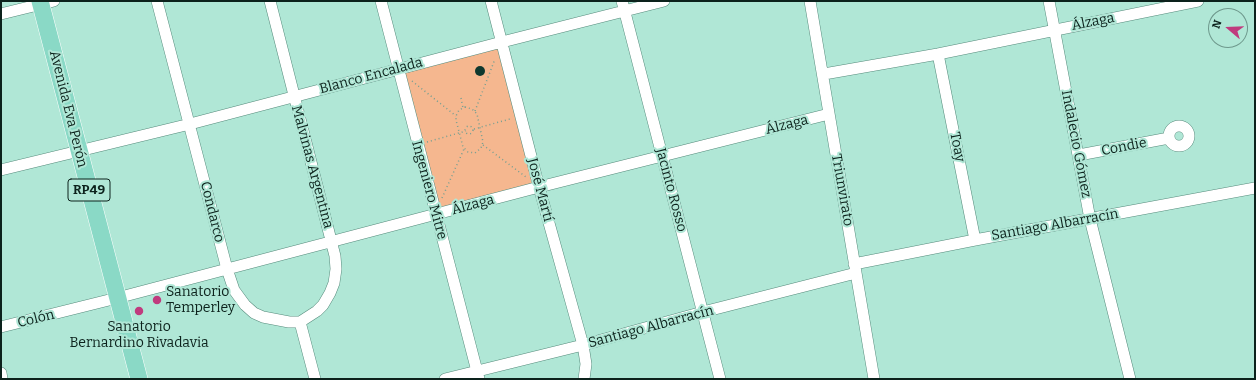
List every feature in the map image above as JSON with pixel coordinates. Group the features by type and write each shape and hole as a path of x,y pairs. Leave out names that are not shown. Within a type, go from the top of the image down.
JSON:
{"main road":[{"name":"Avenida Eva Perón","path":"45,2 78,150 139,379"}],"street":[{"name":"Condarco","path":"156,1 190,124 227,269 234,290 245,305 254,313 275,320 300,322"},
{"name":"Malvinas Argentina","path":"270,1 335,256 336,269 334,283 330,293 317,311 300,322"},
{"name":"Ingeniero Mitre","path":"381,1 477,375"},
{"name":"José Martí","path":"492,1 539,187 583,345 586,364 584,379"},
{"name":"Blanco Encalada","path":"1,170 294,97 502,42 623,6 664,1"},
{"name":"Triunvirato","path":"810,1 824,74 829,114 874,379"},
{"name":"Indalecio Gómez","path":"1049,1 1090,219 1130,379"},
{"name":"Álzaga","path":"824,74 938,54 1198,1"},
{"path":"1,14 45,2"},
{"name":"Jacinto Rosso","path":"623,6 720,379"},
{"name":"Toay","path":"938,54 975,240"},
{"name":"Álzaga","path":"117,298 539,187 829,114"},
{"name":"Condie","path":"1079,155 1169,138"},
{"name":"Santiago Albarracín","path":"445,379 477,375 855,269 975,240 1255,188"},
{"name":"Colón","path":"1,327 117,298"},
{"path":"300,322 315,379"},
{"path":"1,373 2,379"}],"path":[{"path":"475,111 469,107 463,108 459,110 456,116 464,149 468,152 475,153 478,151 483,142 475,111 502,42"},
{"path":"398,69 456,116"},
{"path":"461,98 463,108"},
{"path":"417,144 466,131 470,134 474,129 521,116"},
{"path":"466,131 466,128 469,125 474,129"},
{"path":"482,145 539,187"},
{"path":"435,215 464,149"}],"shaded area":[{"path":"502,42 539,187 435,215 398,69"}],"building":[{"path":"478,66 482,66 485,71 482,76 478,76 475,73 475,69"}],"place":[{"name":"Sanatorio Temperley","path":"157,300"},
{"name":"Sanatorio Bernardino Rivadavia","path":"139,311"}]}
